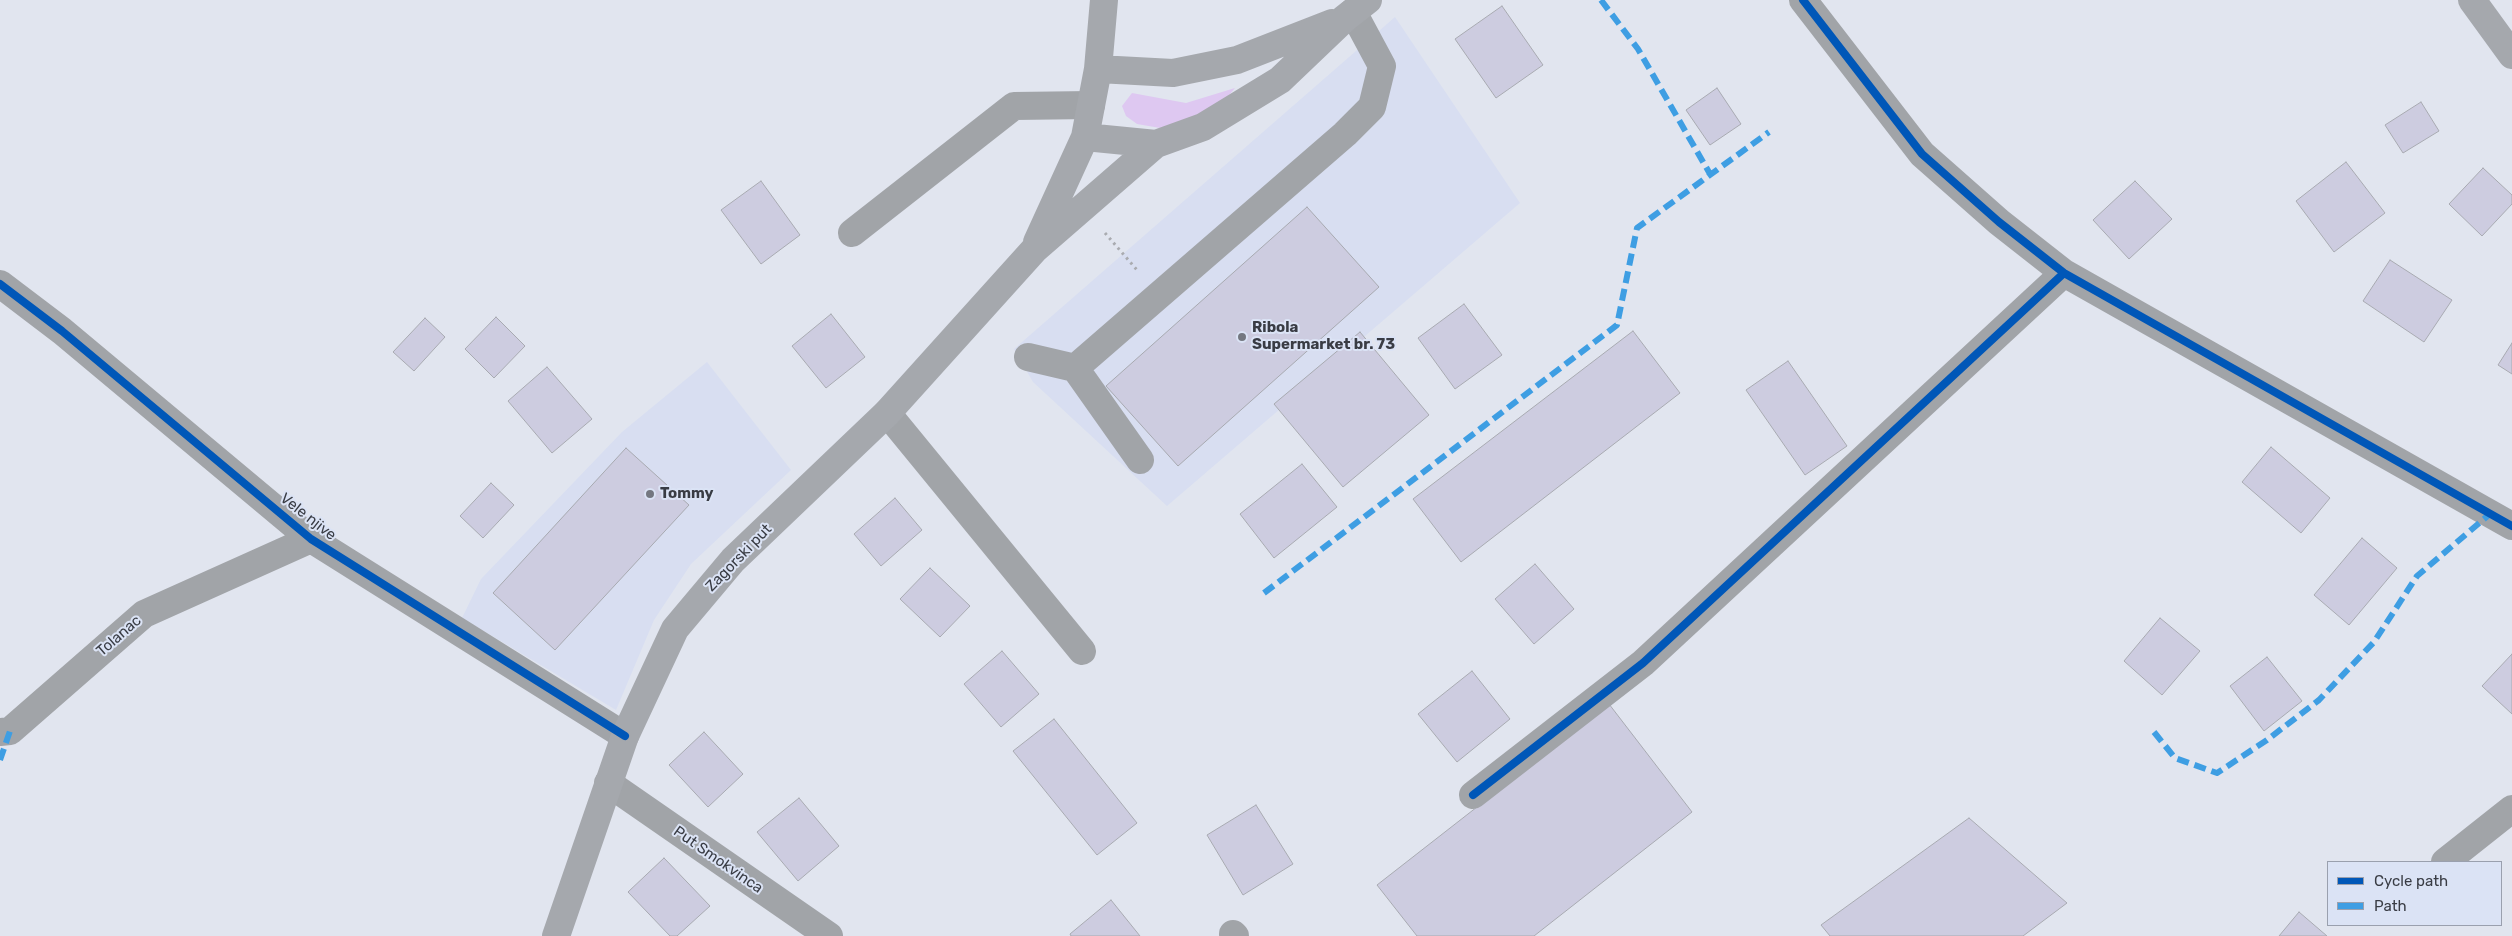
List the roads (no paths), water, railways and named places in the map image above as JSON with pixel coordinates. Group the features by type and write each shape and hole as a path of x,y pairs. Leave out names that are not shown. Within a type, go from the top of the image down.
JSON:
{"main road":[{"path":"1034,250 1085,137 1098,69 1104,0"},
{"path":"2472,0 2512,55"},
{"path":"1098,69 1173,73 1237,60 1355,10"},
{"path":"1034,250 1156,144 1203,127 1280,80 1355,10"},
{"path":"1085,137 1156,144"},
{"name":"Zagorski put","path":"556,936 625,736 675,629 733,560 887,413 1034,250"}],"street":[{"path":"1803,0 1922,154 1999,222 2064,273 2512,526"},
{"path":"1075,368 1338,141 1372,107 1382,66 1355,10"},
{"path":"852,233 1014,106 1091,105"},
{"path":"1473,795 1643,663 2064,273"},
{"name":"Vele njive","path":"0,284 70,337 310,539 625,736"},
{"path":"1028,357 1075,368 1140,460"},
{"path":"887,413 1082,651"},
{"name":"Tolanac","path":"0,732 10,732 144,614 310,539"},
{"name":"Put Smokvinca","path":"608,783 829,936"},
{"path":"2446,861 2512,809"}],"place":[{"name":"Ribola Supermarket br. 73","path":"1242,337"},
{"name":"Tommy","path":"650,494"}]}
